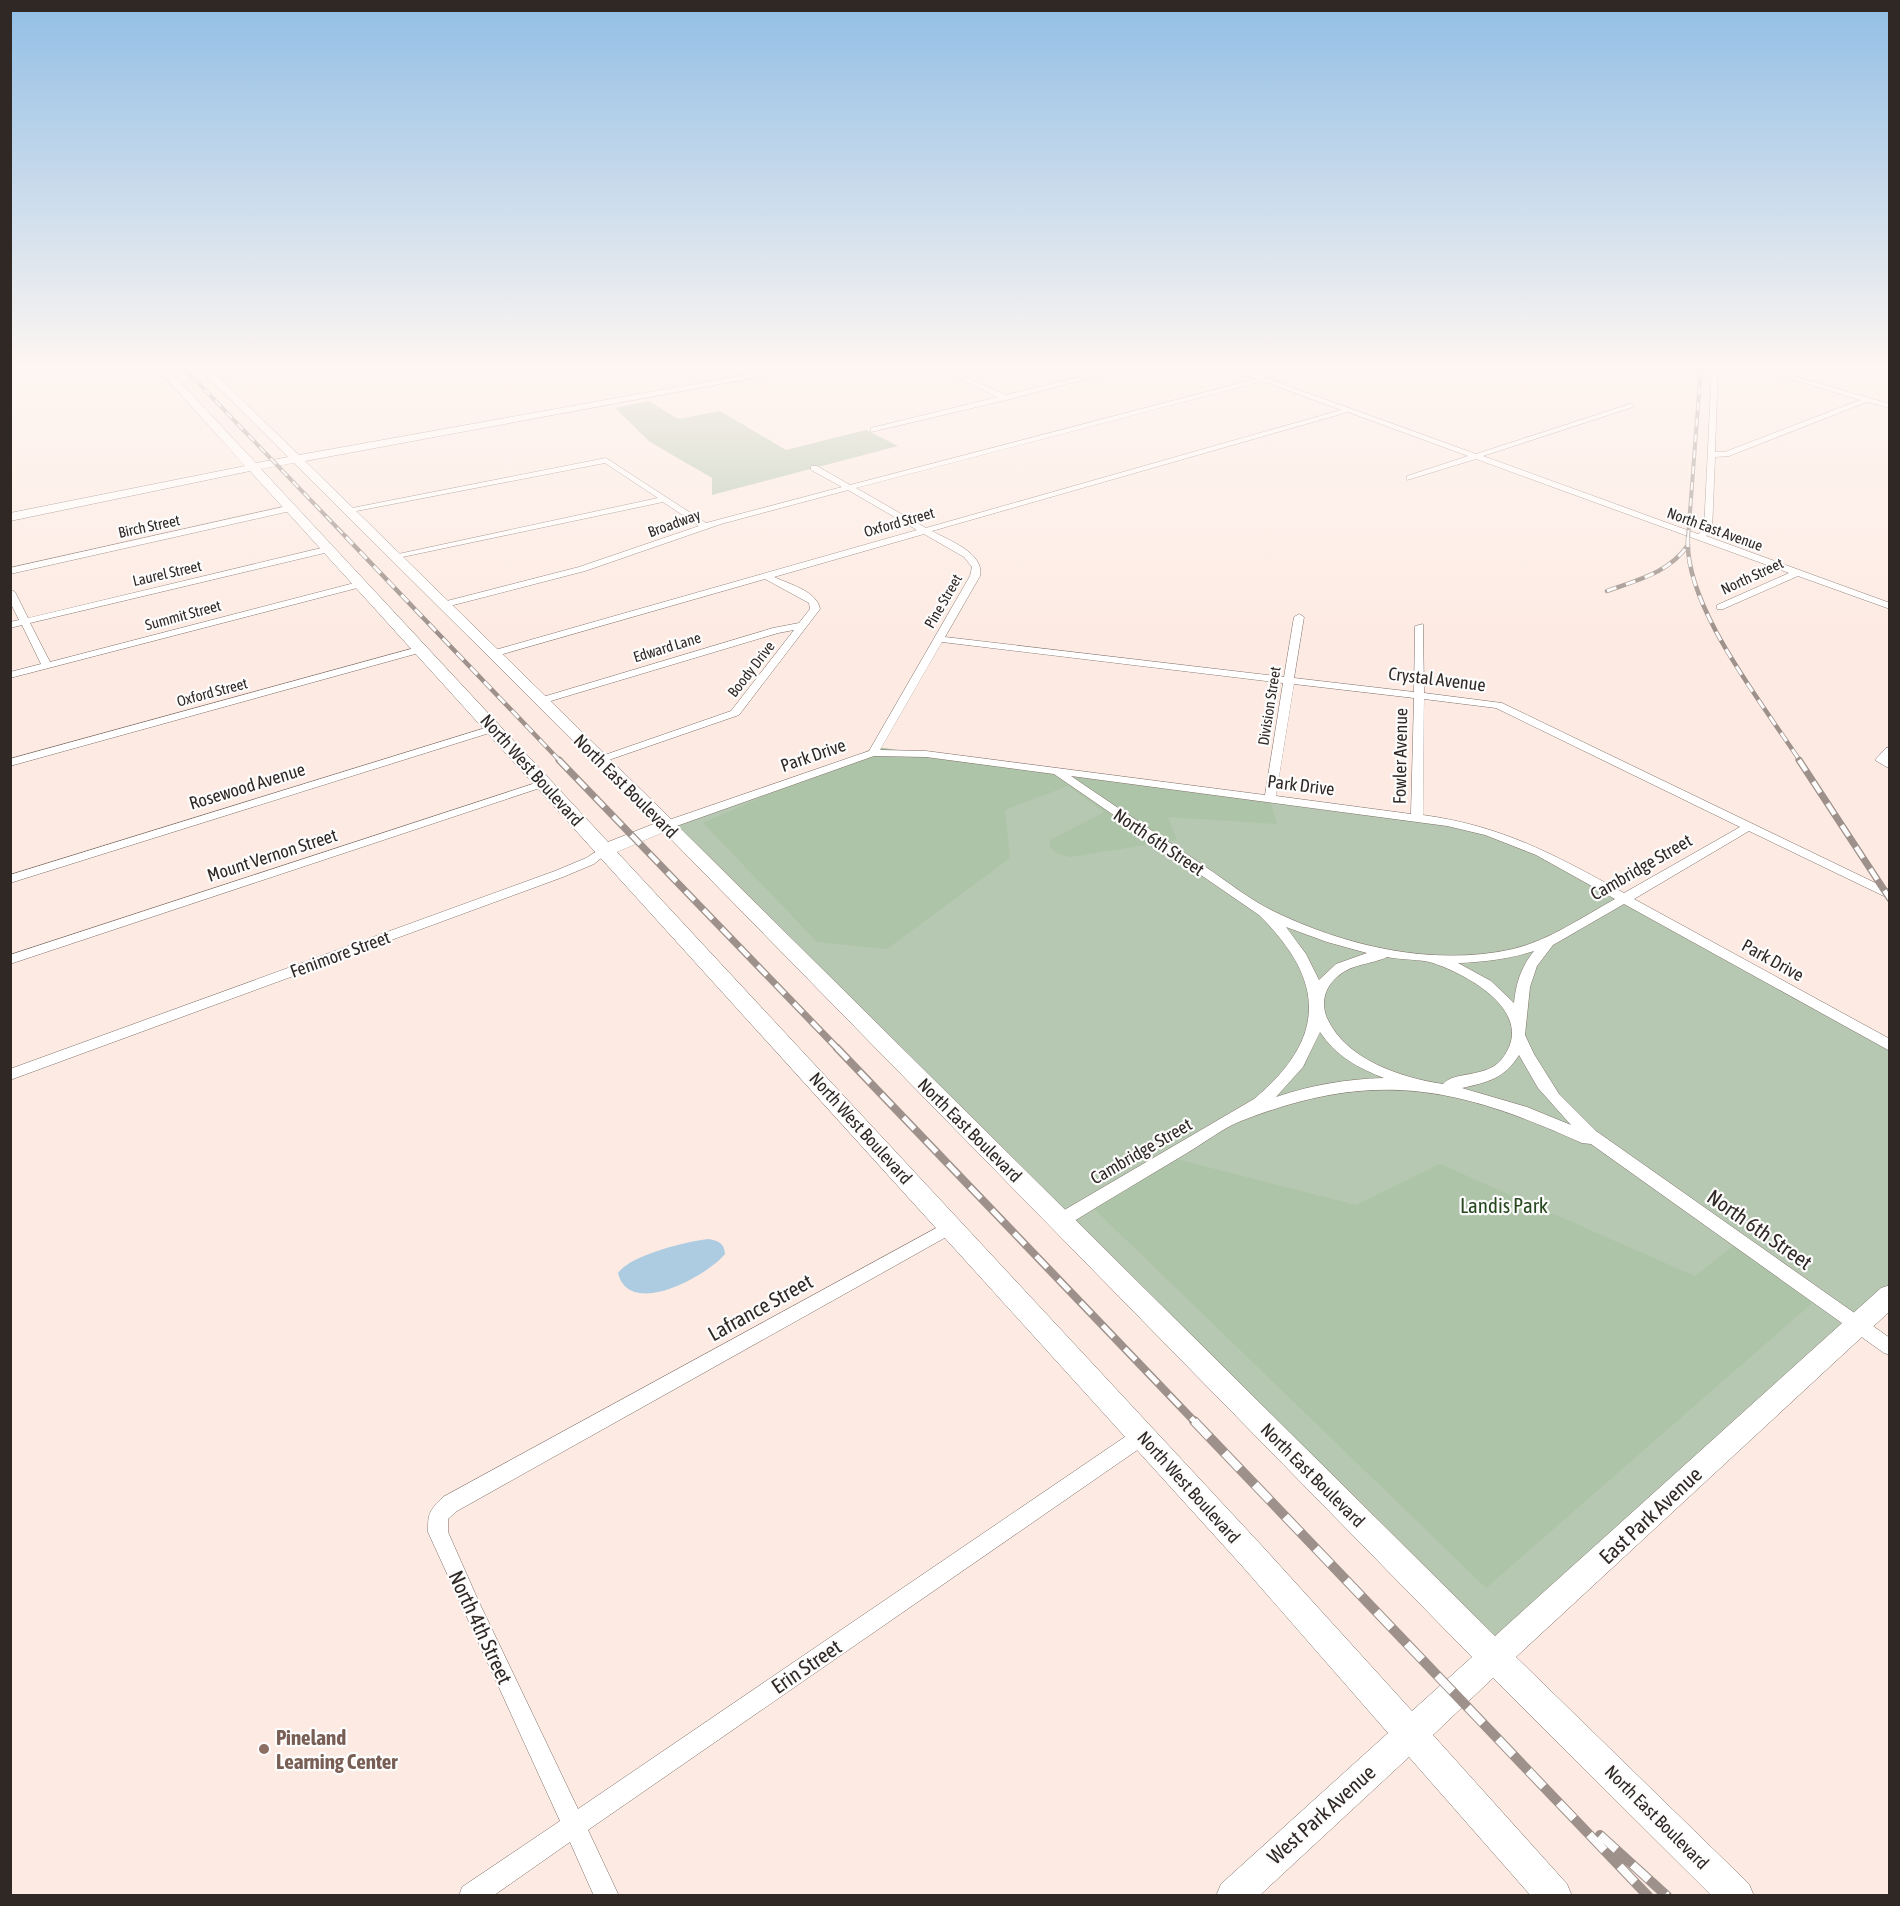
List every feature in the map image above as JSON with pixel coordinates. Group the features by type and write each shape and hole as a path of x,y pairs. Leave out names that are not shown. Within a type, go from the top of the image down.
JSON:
{"main road":[{"name":"North West Boulevard","path":"243,455 951,1226 1556,1896"},
{"name":"North East Boulevard","path":"291,455 667,825 1495,1658 1737,1896"},
{"path":"10,518 318,455"},
{"name":"Fenimore Street","path":"605,850 667,825"},
{"name":"East Park Avenue","path":"1410,1733 1495,1658 1890,1295"},
{"name":"West Park Avenue","path":"1233,1896 1410,1733"}],"street":[{"name":"Broadway","path":"442,605 582,569 705,526 975,455"},
{"name":"Oxford Street","path":"492,654 1191,455"},
{"name":"North East Avenue","path":"1474,455 1796,573 1888,604"},
{"path":"1410,478 1480,455"},
{"path":"1699,537 1708,531 1712,455"},
{"path":"346,510 600,460 612,462 705,526"},
{"name":"Pine Street","path":"814,468 967,555 977,569 873,753"},
{"path":"393,556 666,499"},
{"name":"Birch Street","path":"10,571 292,508"},
{"name":"Laurel Street","path":"10,625 330,549"},
{"name":"North Street","path":"1720,607 1796,573"},
{"name":"Boody Drive","path":"600,760 735,712 815,609 812,599 765,576"},
{"name":"Summit Street","path":"10,675 362,585"},
{"path":"10,592 47,666"},
{"name":"Division Street","path":"1270,800 1299,617"},
{"name":"Edward Lane","path":"540,701 776,630 804,625"},
{"name":"Fowler Avenue","path":"1417,819 1420,626"},
{"name":"Crystal Avenue","path":"939,639 1498,705 1890,895"},
{"name":"Oxford Street","path":"10,763 422,649"},
{"name":"Rosewood Avenue","path":"10,879 495,728"},
{"path":"1886,764 1882,756 1890,750"},
{"name":"Park Drive","path":"667,825 873,753 926,754 1475,828 1502,836 1540,852 1890,1046"},
{"name":"North 6th Street","path":"1055,771 1264,912 1306,931 1341,942 1420,957 1462,970 1493,989 1512,1011 1531,1066 1545,1088 1581,1126 1604,1146 1890,1348"},
{"name":"Mount Vernon Street","path":"10,960 544,783"},
{"name":"Cambridge Street","path":"1060,1221 1242,1115 1274,1091 1289,1075 1313,1034 1318,992 1334,972 1346,965 1380,956 1486,956 1527,950 1551,941 1750,826"},
{"name":"Fenimore Street","path":"10,1075 559,874 590,861 605,850"},
{"name":"North 6th Street","path":"1264,912 1288,938 1304,961 1313,986 1317,1009 1331,1036 1348,1055 1382,1074 1497,1101 1604,1146"},
{"name":"Cambridge Street","path":"1242,1115 1287,1099 1330,1088 1369,1084 1463,1084 1494,1074 1512,1059 1520,1037 1520,995 1523,976 1537,954 1551,941"},
{"name":"Lafrance Street","path":"590,1427 951,1226"},
{"name":"North 4th Street","path":"590,1427 450,1503 438,1515 437,1524 438,1532 471,1607 607,1896"},
{"name":"Erin Street","path":"471,1896 1142,1436"}],"green space":[{"path":"672,455 864,455 712,495 712,478"},
{"path":"876,747 1270,800 1277,824 1168,817 1177,840 1070,857 1058,854 1050,847 1050,840 1104,812 1068,786 1005,810 1010,858 887,949 817,942 703,823"},
{"name":"Landis Park","path":"926,754 1475,828 1527,845 1889,1046 1889,1295 1495,1658 667,825 840,764"},
{"path":"1172,1158 1356,1205 1440,1164 1695,1276 1738,1242 1818,1298 1486,1588 1090,1205"}],"water":[{"path":"709,1239 720,1243 725,1254 702,1273 669,1289 652,1293 637,1293 625,1286 618,1273 624,1266 647,1255 674,1246"}],"railway":[{"path":"267,455 347,538"},
{"path":"1688,538 1694,455"},
{"path":"346,537 560,761"},
{"path":"1688,538 1690,564 1698,593 1711,623 1747,683 1800,761"},
{"path":"1607,591 1662,569 1680,555 1688,545"},
{"path":"559,760 838,1049"},
{"path":"1799,760 1890,899"},
{"path":"837,1048 1196,1423"},
{"path":"1194,1421 1648,1896"},
{"path":"1600,1835 1667,1896"}],"place":[{"name":"Pineland Learning Center","path":"264,1749"}]}
